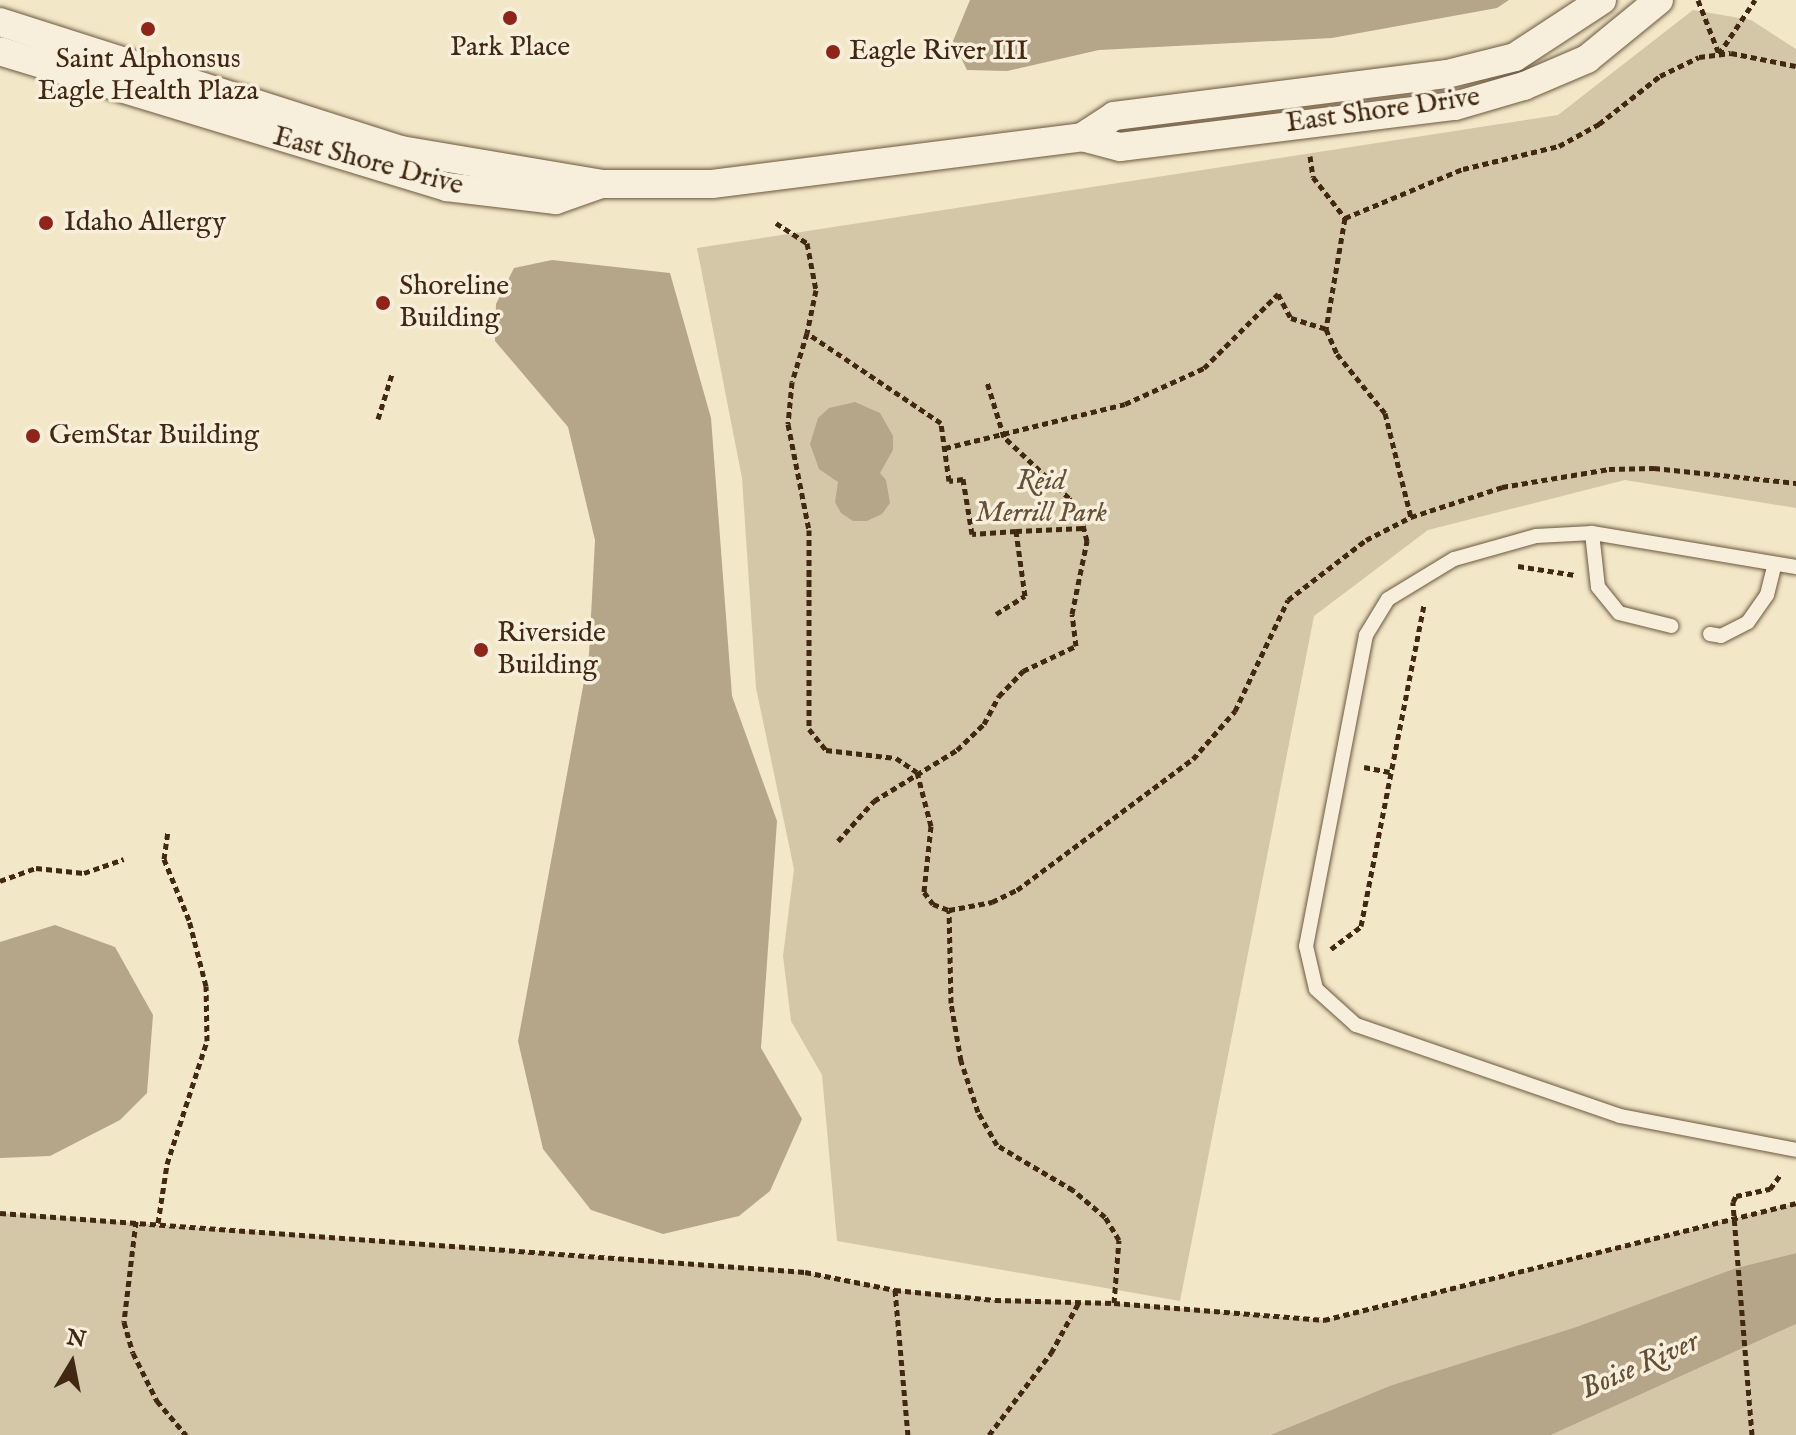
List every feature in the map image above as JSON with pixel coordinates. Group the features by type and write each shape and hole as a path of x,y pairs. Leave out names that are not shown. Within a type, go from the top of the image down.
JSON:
{"street":[{"name":"East Shore Drive","path":"1082,137 1114,116 1447,74 1515,57 1602,0"},
{"name":"East Shore Drive","path":"0,22 401,150 601,184 712,184 1082,137 1120,147 1455,106 1524,86 1587,59 1659,0"},
{"name":"East Shore Drive","path":"0,51 447,187 556,200 601,184"}],"lane":[{"path":"1592,533 1598,587 1619,613 1671,626"},
{"path":"1796,567 1592,533 1536,536 1454,559 1388,599 1366,635 1306,946 1316,989 1356,1025 1620,1116 1796,1150"},
{"path":"1710,634 1721,636 1748,622 1767,595 1775,564"}],"path":[{"path":"1698,0 1719,54"},
{"path":"1719,54 1755,0"},
{"path":"1345,218 1463,169 1559,146 1599,124 1660,76 1699,57 1719,54 1758,56 1796,66"},
{"path":"1310,156 1313,177 1345,218 1326,329 1337,354 1385,413 1411,517"},
{"path":"776,223 807,243 816,290 792,382 788,424 809,530 809,729 826,750 896,758 917,772 931,826 924,892 933,904 949,910 992,902 1017,890 1193,759 1235,711 1288,600 1318,572 1411,517 1502,487 1609,469 1654,468 1796,483"},
{"path":"945,448 1004,437 1068,415 1125,404 1204,368 1278,294 1291,318 1326,329"},
{"path":"807,333 941,423 949,481 963,479 972,534 1084,528"},
{"path":"378,419 392,374"},
{"path":"838,841 874,801 957,750 984,724 999,696 1023,671 1076,646 1072,614 1087,541 1084,528 1069,498 1004,437 987,382"},
{"path":"996,614 1025,596 1016,531"},
{"path":"1505,570 1519,566 1581,577"},
{"path":"1332,959 1331,945 1352,937 1361,926 1423,605 1436,597"},
{"path":"158,1223 167,1164 207,1041 206,986 189,920 164,859 168,831"},
{"path":"0,881 36,868 84,873 124,859"},
{"path":"949,910 951,1003 961,1061 978,1112 997,1145 1073,1190 1105,1217 1119,1240 1114,1303"},
{"path":"1752,1435 1734,1217 1736,1196 1770,1189 1781,1174"},
{"path":"0,1213 805,1272 895,1290 1324,1320 1796,1203"},
{"path":"136,1221 124,1322 133,1353 157,1401 186,1435"},
{"path":"895,1290 908,1435"},
{"path":"989,1435 1051,1353 1079,1302"}],"green space":[{"name":"Reid Merrill Park","path":"1693,10 1751,20 1796,49 1796,508 1625,480 1428,530 1314,616 1180,1301 837,1241 822,1075 791,1021 783,956 794,869 756,688 742,478 697,248 1558,115"},
{"path":"1796,1203 1796,1253 1736,1268 1576,1327 1392,1385 1270,1435 0,1435 0,1213 805,1272 895,1290 995,1300 1114,1303 1324,1320"},
{"path":"1796,1324 1796,1435 1551,1435"}],"water":[{"path":"970,0 1509,0 1497,8 1332,38 1099,50 1007,71 967,70 953,41"},
{"path":"552,260 670,273 711,418 732,696 777,821 761,1048 802,1119 770,1191 739,1216 663,1234 591,1210 543,1149 518,1041 589,654 595,540 568,427 495,341 496,304 514,268"},
{"path":"855,402 880,413 893,436 893,450 880,473 886,480 890,503 882,514 867,521 853,521 841,513 835,502 838,482 819,469 810,444 818,418 829,408"},
{"path":"55,925 115,947 153,1015 147,1093 120,1120 50,1156 0,1158 0,942"},
{"name":"Boise River","path":"1796,1253 1796,1324 1551,1435 1270,1435 1392,1385 1576,1327 1736,1268"}],"place":[{"name":"Park Place","path":"510,18"},
{"name":"Saint Alphonsus Eagle Health Plaza","path":"148,29"},
{"name":"Eagle River III","path":"833,52"},
{"name":"Idaho Allergy","path":"46,223"},
{"name":"Shoreline Building","path":"383,303"},
{"name":"GemStar Building","path":"33,436"},
{"name":"Riverside Building","path":"481,650"}]}
